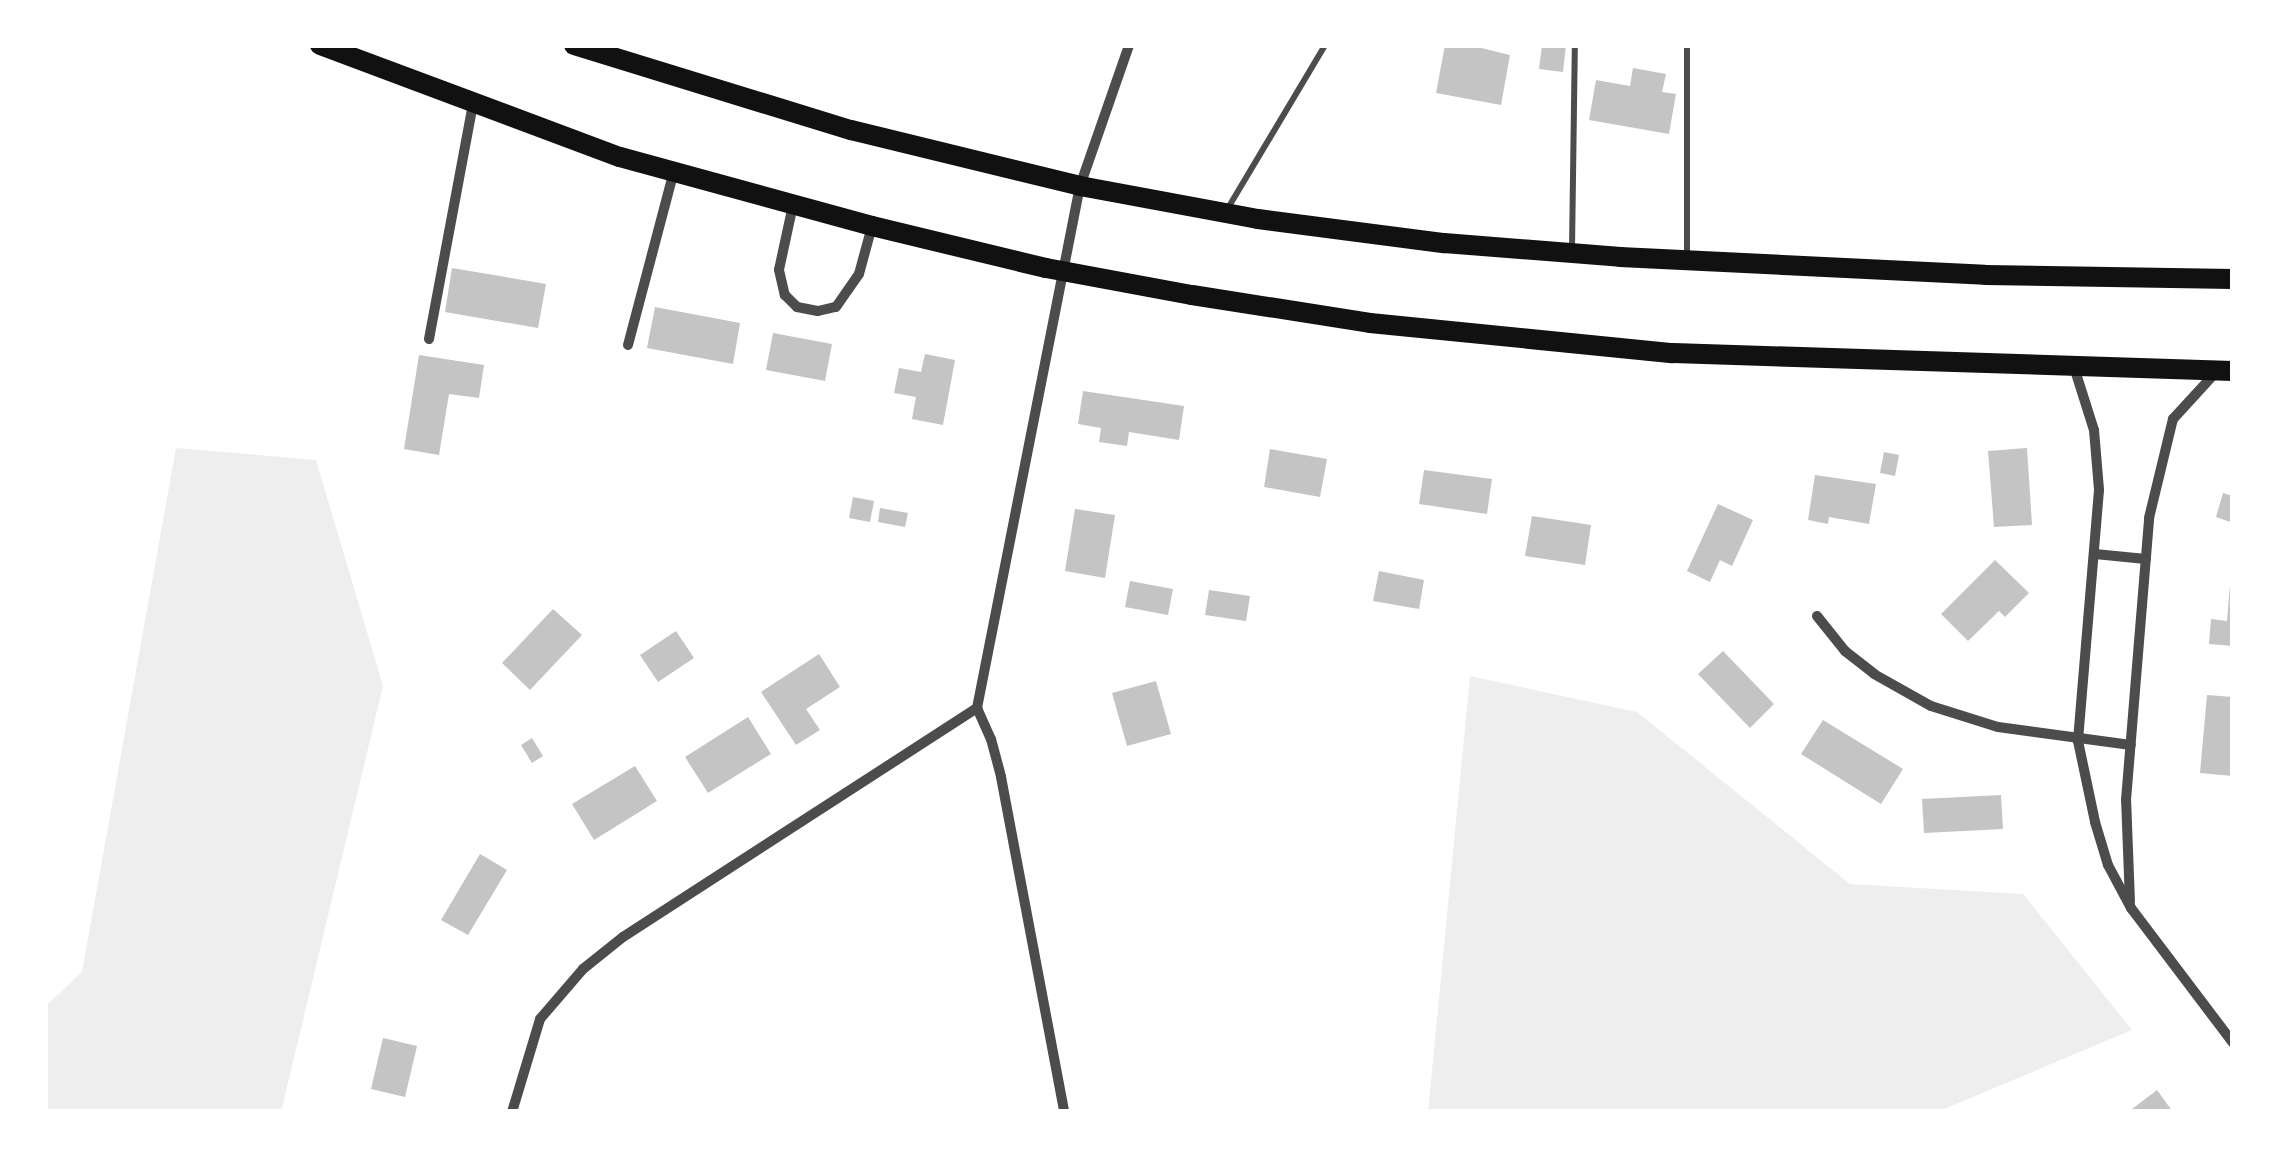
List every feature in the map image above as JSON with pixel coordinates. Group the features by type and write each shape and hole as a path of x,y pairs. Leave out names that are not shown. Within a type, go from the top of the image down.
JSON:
{"highway":[{"path":"320,45 620,157 793,206 1063,271 1370,323 1578,346 2225,370"},
{"path":"574,45 794,115 1080,186 1225,213 1390,237 1686,261 1985,275 2233,279"}],"street":[{"path":"1064,1112 1000,777 977,708 1080,186 1129,45"},
{"path":"429,338 473,103"},
{"path":"628,345 674,170"},
{"path":"793,206 778,270 785,295 796,307 818,311 836,307 859,274 872,226"},
{"path":"2074,366 2097,453 2095,554 2078,741 2108,865 2131,908 2233,1042"},
{"path":"2131,908 2125,858 2149,518 2174,418 2225,370"},
{"path":"2095,554 2146,560"},
{"path":"1817,616 1845,651 1874,674 1931,706 1998,727 2078,741 2131,744"},
{"path":"512,1112 540,1019 583,970 623,936 977,708"}],"lane":[{"path":"1225,213 1325,45"},
{"path":"1572,254 1575,45"},
{"path":"1686,261 1687,45"}],"shaded area":[{"path":"176,448 316,460 383,686 281,1112 45,1112 45,1007 82,972"},
{"path":"1470,676 1637,712 1850,884 2023,894 2132,1030 1937,1112 1428,1112"}],"building":[{"path":"1445,45 1469,45 1510,55 1501,105 1436,93"},
{"path":"1542,45 1566,45 1563,72 1539,69"},
{"path":"1633,68 1666,74 1662,92 1676,94 1669,134 1589,120 1596,80 1630,86"},
{"path":"452,268 546,284 538,328 445,312"},
{"path":"655,307 740,323 733,364 647,348"},
{"path":"773,333 832,344 825,381 766,370"},
{"path":"925,354 955,360 943,425 912,419 916,397 894,393 899,368 921,372"},
{"path":"419,355 484,365 479,398 449,394 439,455 404,449"},
{"path":"1083,391 1184,406 1179,440 1129,432 1127,446 1099,442 1101,428 1078,424"},
{"path":"2027,448 2032,525 1994,527 1988,451"},
{"path":"1270,449 1327,459 1320,497 1264,487"},
{"path":"1884,452 1899,455 1895,476 1880,473"},
{"path":"1424,470 1492,479 1487,514 1419,504"},
{"path":"1815,475 1876,484 1869,524 1829,517 1828,524 1808,520"},
{"path":"2223,493 2233,496 2233,523 2216,517"},
{"path":"853,497 874,501 870,522 849,518"},
{"path":"1718,504 1753,520 1732,566 1720,560 1710,582 1687,571"},
{"path":"880,508 908,513 905,527 878,522"},
{"path":"1075,509 1115,515 1105,578 1065,571"},
{"path":"1532,516 1591,525 1585,565 1525,556"},
{"path":"1995,560 2029,593 2005,617 1999,611 1968,641 1941,614"},
{"path":"1379,571 1424,580 1419,609 1373,601"},
{"path":"1130,581 1173,589 1168,615 1125,607"},
{"path":"2230,585 2233,646 2209,644 2211,619 2227,621"},
{"path":"1209,590 1250,596 1246,621 1205,615"},
{"path":"553,609 582,635 530,690 502,663"},
{"path":"676,631 694,658 658,682 640,655"},
{"path":"1723,651 1774,704 1750,728 1698,674"},
{"path":"819,654 840,687 806,709 820,730 796,745 761,692"},
{"path":"1156,681 1171,734 1127,746 1112,693"},
{"path":"2207,695 2233,697 2233,776 2200,773"},
{"path":"748,717 771,754 708,793 685,757"},
{"path":"1823,720 1903,769 1881,804 1801,754"},
{"path":"532,738 543,756 532,763 521,745"},
{"path":"635,766 657,801 594,840 572,804"},
{"path":"2001,795 2003,829 1924,833 1922,799"},
{"path":"480,854 507,870 468,935 441,920"},
{"path":"383,1038 417,1046 405,1097 371,1089"},
{"path":"2157,1090 2173,1112 2128,1112"}]}
